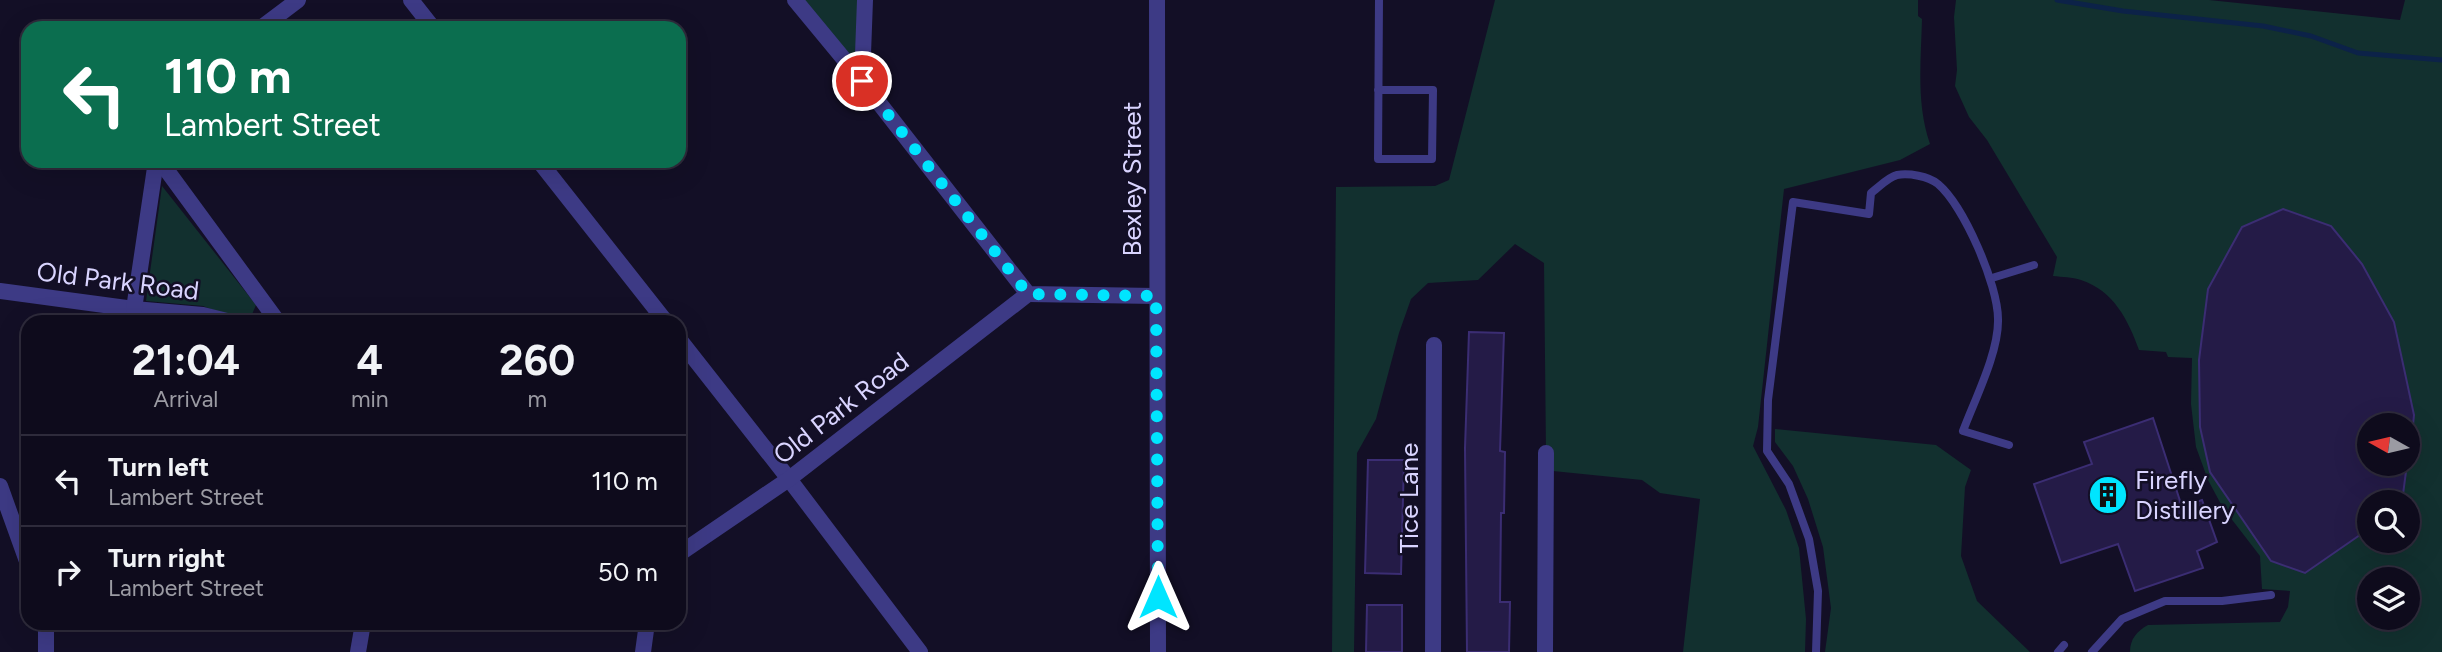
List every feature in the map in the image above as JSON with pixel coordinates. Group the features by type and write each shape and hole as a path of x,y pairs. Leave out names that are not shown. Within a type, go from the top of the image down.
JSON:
{"street":[{"path":"270,21 298,0"},
{"path":"411,0 428,21"},
{"path":"795,0 862,81 1028,294 1156,296"},
{"path":"862,81 865,0"},
{"name":"Bexley Street","path":"1157,0 1158,652"},
{"path":"134,309 157,168"},
{"path":"163,168 273,315"},
{"path":"544,168 660,315"},
{"name":"Old Park Road","path":"0,291 134,309 203,315"},
{"name":"Old Park Road","path":"686,549 789,479 1028,294"},
{"name":"Tice Lane","path":"1433,652 1434,345"},
{"path":"686,348 920,652"},
{"path":"1545,652 1546,453"},
{"path":"0,486 21,544"},
{"path":"46,630 46,652"},
{"path":"358,652 362,630"},
{"path":"643,652 646,630"}],"lane":[{"path":"1378,90 1433,90 1432,159 1378,159 1378,90 1379,0"},
{"path":"1815,652 1818,591 1809,539 1789,484 1767,451 1768,400 1793,202 1869,214 1871,193 1894,176 1916,175 1937,184 1960,213 1992,278 1998,319 1990,362 1963,430 2008,445"},
{"path":"1992,278 2034,265"},
{"path":"2092,652 2122,619 2165,601 2222,601 2271,595"}],"green space":[{"path":"801,0 860,0 855,56 850,56"},
{"path":"1495,0 1918,0 1918,16 1922,19 1921,98 1930,144 1900,160 1784,189 1758,427 1753,446 1786,510 1799,548 1806,619 1805,652 1683,652 1700,499 1660,493 1642,480 1553,471 1546,453 1544,263 1515,244 1478,280 1428,283 1411,299 1376,419 1357,453 1354,652 1332,652 1336,187 1435,186 1449,180"},
{"path":"1956,0 2209,0 2400,20 2405,0 2442,0 2442,652 2130,652 2135,636 2148,625 2280,622 2288,607 2290,591 2262,589 2260,556 2223,508 2208,480 2196,447 2191,404 2192,358 2168,357 2166,352 2139,350 2125,318 2102,291 2081,280 2053,276 2057,257 1987,140 1969,117 1955,86 1957,70 1954,17"},
{"path":"162,186 256,305 252,315 227,315 203,306 146,301"},
{"path":"1775,429 1936,445 1971,470 1965,487 1961,556 1977,601 2030,652 1825,652 1831,608 1823,547 1808,499 1793,466 1775,442"}],"building":[{"path":"2283,209 2331,226 2362,264 2394,322 2414,413 2357,413 2357,476 2405,476 2404,490 2357,490 2357,537 2305,573 2271,561 2210,472 2200,427 2199,360 2208,289 2242,227"},
{"path":"1469,332 1504,333 1500,451 1505,452 1500,602 1510,602 1509,652 1467,652 1465,448"},
{"name":"Firefly Distillery","path":"2153,418 2182,507 2202,500 2217,542 2197,551 2203,568 2135,591 2118,544 2061,563 2034,484 2092,464 2084,442"},
{"path":"1368,460 1404,460 1401,574 1365,573"},
{"path":"1367,605 1402,605 1402,652 1366,652"}],"waterway":[{"path":"2057,0 2123,11 2263,26 2311,36 2358,53 2442,60"}],"place":[{"name":"Firefly Distillery","path":"2108,495"}],"route":[{"path":"862,81 1028,294 1156,296 1158,597"}]}
